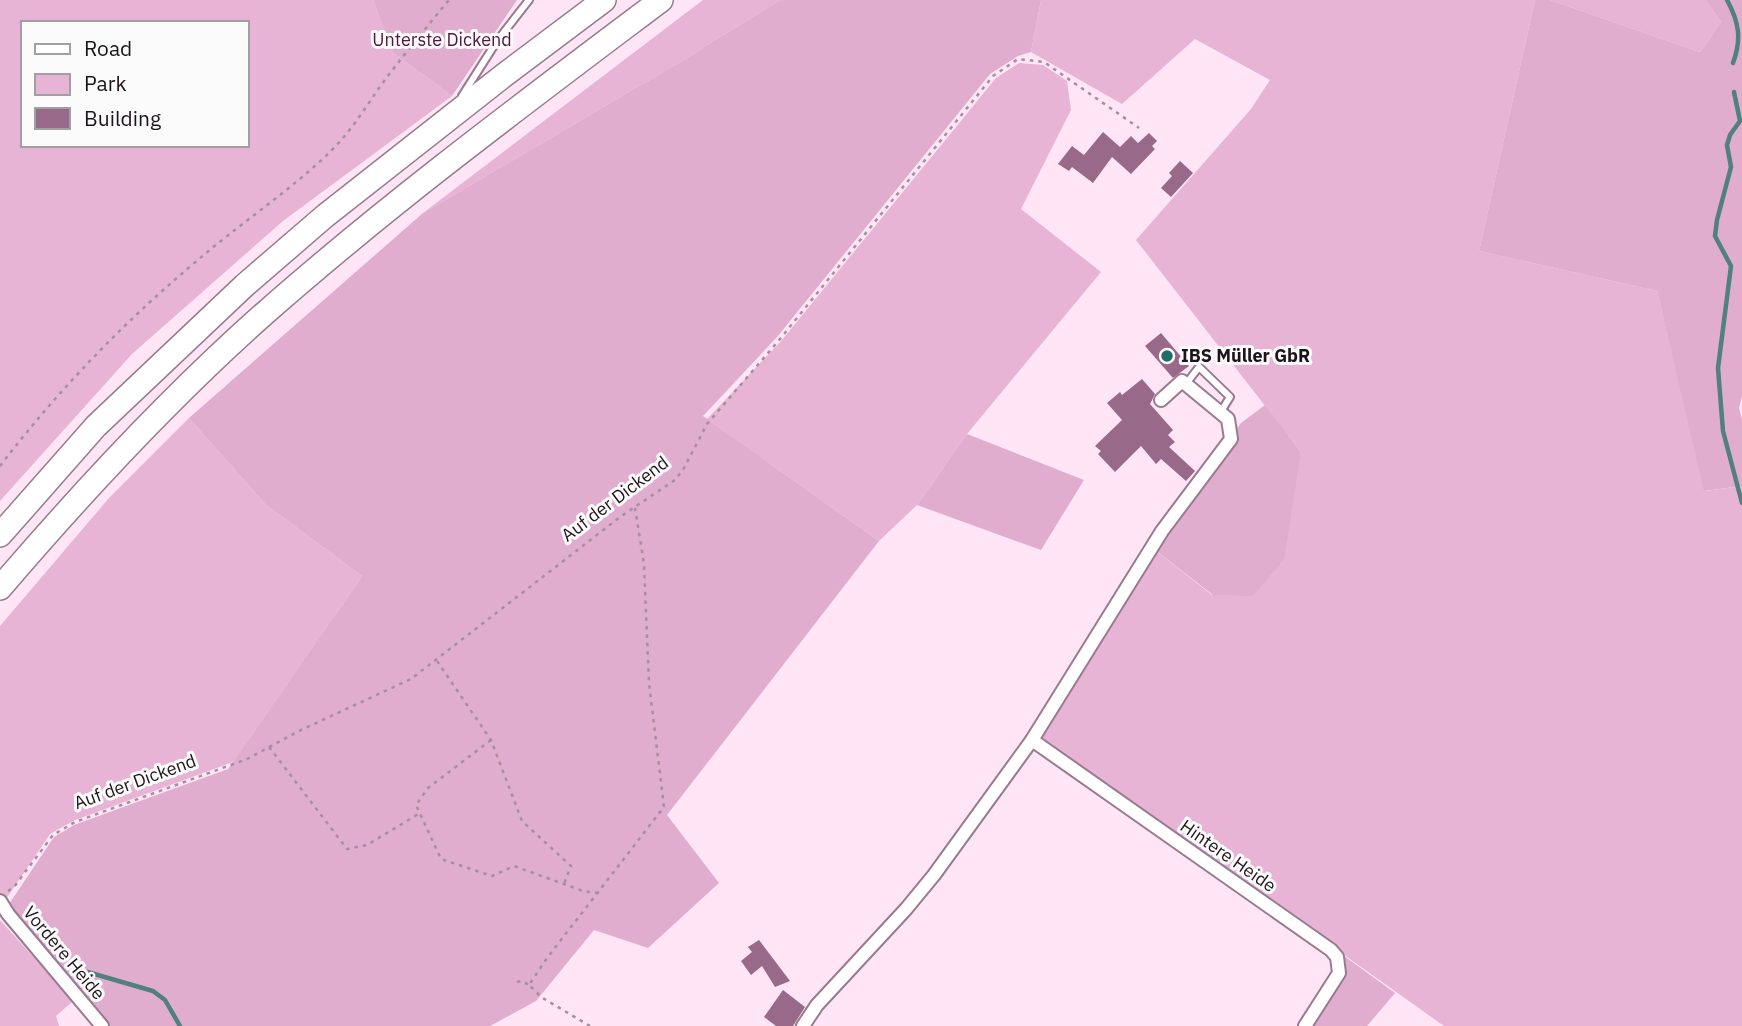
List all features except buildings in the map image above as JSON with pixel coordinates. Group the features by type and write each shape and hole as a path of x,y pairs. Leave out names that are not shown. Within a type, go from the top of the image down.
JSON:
{"highway":[{"path":"0,535 96,426 166,357 325,215 604,0"},
{"path":"0,588 109,463 264,314 495,126 661,0"}],"street":[{"path":"803,1026 817,1005 934,875 1032,740 1162,531 1231,439 1228,419 1182,381 1161,400"},
{"name":"Hintere Heide","path":"1032,740 1331,950 1337,957 1339,973 1305,1026"},
{"name":"Vordere Heide","path":"4,896 8,914 102,1026"}],"lane":[{"path":"448,119 497,41 529,0"},
{"path":"1186,384 1199,367 1230,397 1220,413"}],"path":[{"path":"0,466 39,415 118,330 199,258 331,151 350,131 384,82 449,0"},
{"name":"Auf der Dickend","path":"4,896 14,887 52,835 75,822 247,759 411,679 620,517 675,480 707,424 780,339 993,76 1018,59 1044,62 1139,128"},
{"path":"529,985 664,807 649,683 644,564 634,508"},
{"path":"436,660 491,740 522,821 571,866 564,884"},
{"path":"491,740 428,788 416,805 441,859 492,876 514,866 583,891 599,893"},
{"path":"269,747 347,849 367,845 420,813"},
{"path":"517,982 522,981 529,985 541,997 590,1026"}],"green space":[{"path":"0,0 373,0 392,52 452,96 283,221 132,354 0,501"},
{"name":"Unterste Dickend","path":"373,0 517,0 452,96 392,52"},
{"path":"703,0 780,0 423,213"},
{"path":"780,0 1041,0 1031,52 1018,56 990,74 777,337 703,416 879,541 667,815 719,883 648,948 594,930 536,1001 490,1026 108,1026 3,913 54,837 74,825 228,769 362,576 266,505 189,418 423,213"},
{"path":"1041,0 1535,0 1479,251 1657,291 1705,491 1742,486 1742,1026 1444,1026 1039,738 1155,550 1212,595 1301,452 1136,240 1251,109 1270,80 1195,39 1122,104 1031,52"},
{"path":"1535,0 1550,0 1700,52 1721,22 1706,0 1742,0 1742,396 1739,408 1742,419 1742,486 1704,491 1657,291 1479,251"},
{"path":"1550,0 1706,0 1721,22 1700,52"},
{"path":"1019,63 1043,65 1067,81 1071,110 1021,209 1101,272 967,434 917,505 879,541 707,419 782,340 996,78"},
{"path":"1265,405 1301,452 1284,559 1253,596 1213,595 1150,546 1241,423"},
{"path":"189,418 266,505 362,576 233,762 75,820 50,834 0,908 0,626 109,498"},
{"path":"967,434 1084,480 1041,550 917,505"},
{"path":"0,920 73,1001 56,1016 59,1026 0,1026"},
{"path":"1340,953 1395,993 1367,1026 1307,1026 1326,1000"}],"waterway":[{"path":"1727,0 1738,31 1738,46 1733,63"},
{"path":"1734,92 1740,121 1730,135 1727,145 1731,167 1715,236 1731,266 1718,368 1723,431 1742,503"},
{"path":"77,969 153,991 165,1000 180,1026"}],"place":[{"name":"IBS Müller GbR","path":"1167,356"}]}
